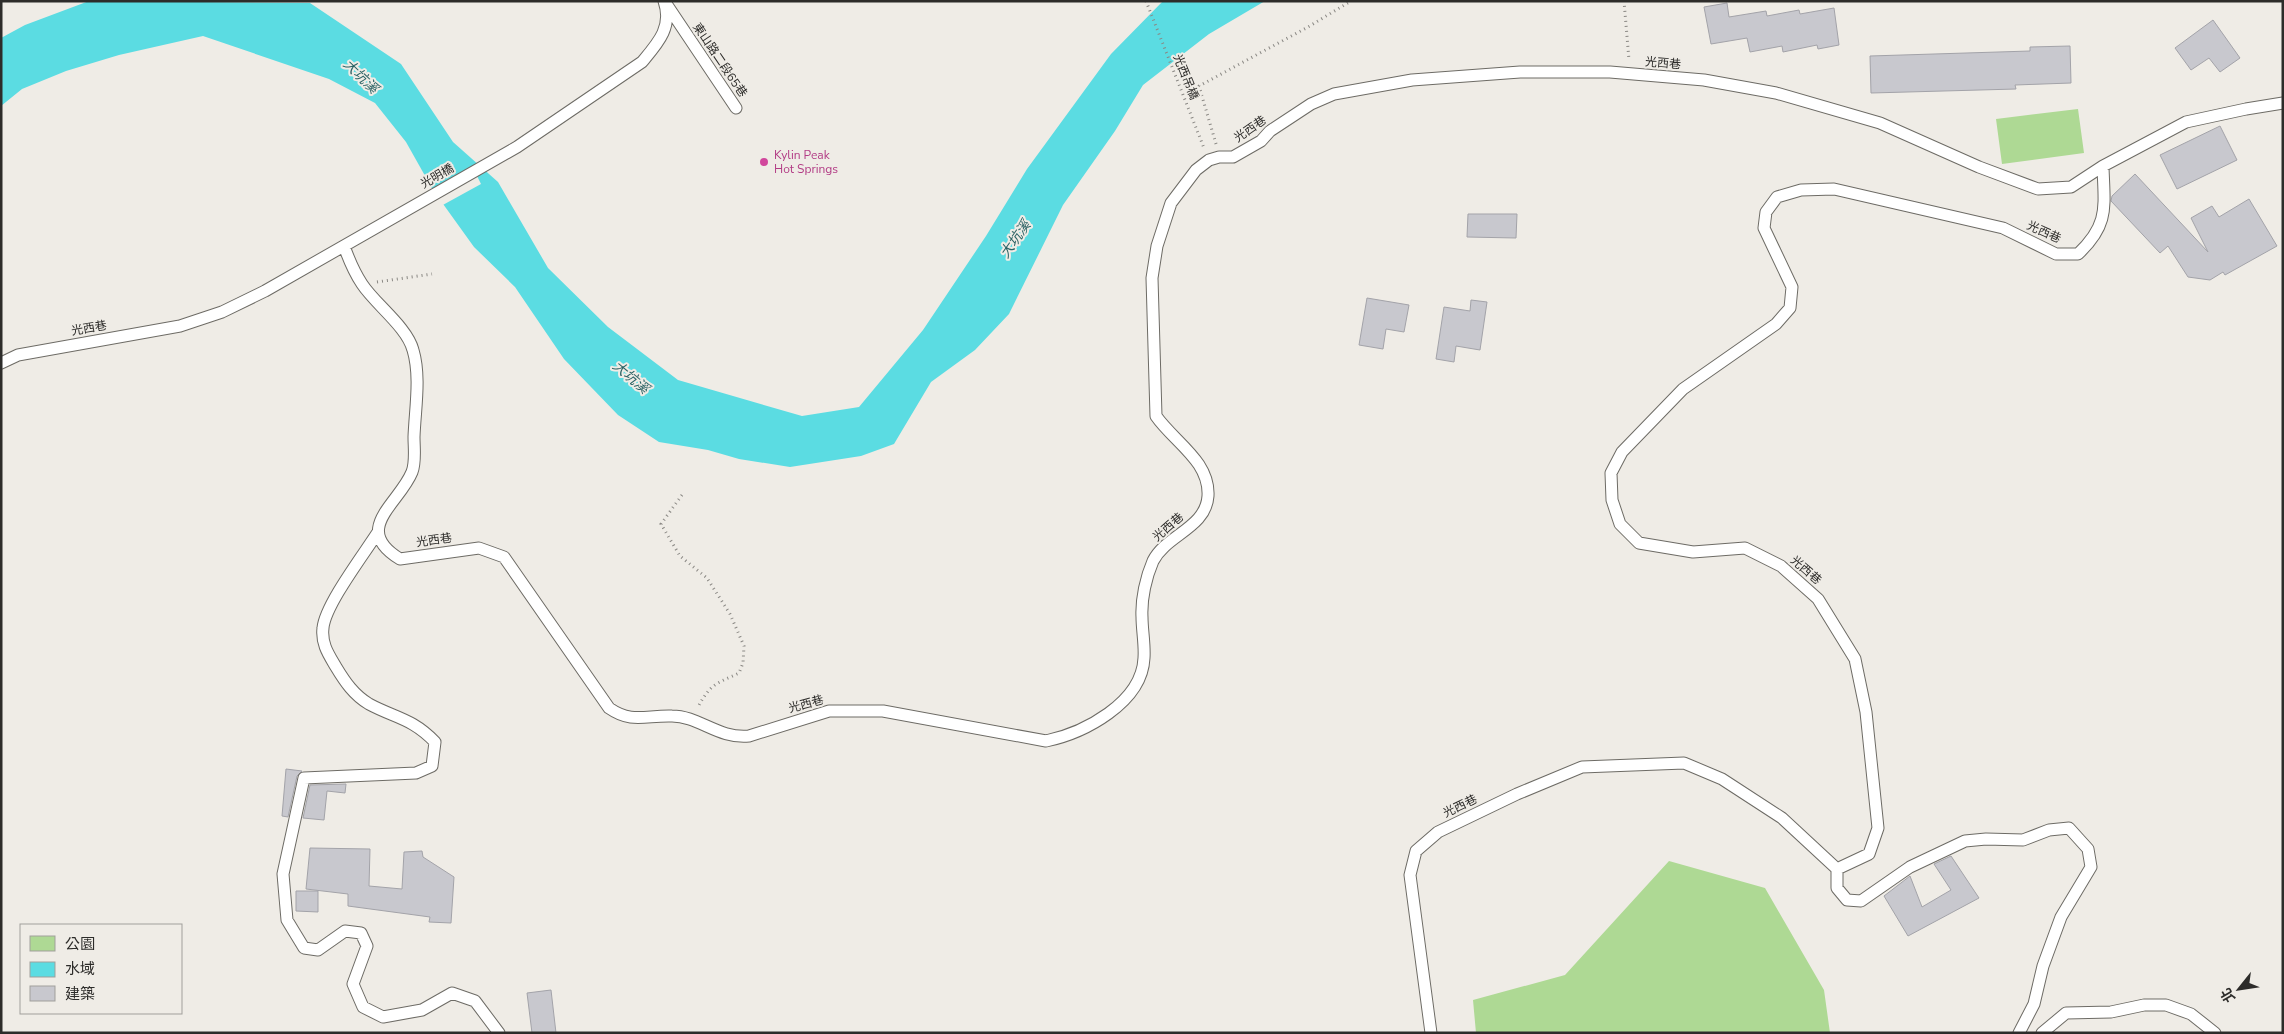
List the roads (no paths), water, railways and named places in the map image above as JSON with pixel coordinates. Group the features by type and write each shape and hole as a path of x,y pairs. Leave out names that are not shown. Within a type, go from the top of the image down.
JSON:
{"lane":[{"name":"東山路二段65巷","path":"664,1 736,108"},
{"name":"光明橋","path":"372,229 517,147 642,62 658,43 667,26 668,12 664,1"},
{"name":"光西巷","path":"378,532 382,544 390,553 400,559 479,548 504,557 609,708 621,716 633,718 673,715 724,735 736,737 749,736 829,711 883,711 1046,741 1068,736 1098,720 1133,690 1139,679 1144,659 1142,614 1147,579 1154,560 1165,545 1195,522 1204,511 1208,497 1206,475 1196,459 1165,429 1156,416 1152,278 1157,246 1171,203 1196,170 1214,158 1233,157 1262,141 1270,132 1311,104 1334,94 1412,80 1520,72 1630,74 1704,80 1785,96 1880,123 1987,170 2038,189 2071,187 2103,166 2186,122 2246,108 2283,103"},
{"name":"光西巷","path":"1431,1033 1410,875 1416,851 1438,832 1517,794 1574,770 1582,767 1684,763 1722,779 1782,818 1838,870 1869,854 1878,828 1866,712 1855,659 1818,599 1782,566 1745,548 1693,552 1638,543 1620,524 1612,500 1611,473 1622,452 1683,389 1776,324 1790,308 1792,287 1764,228 1766,212 1777,197 1801,190 1834,189 2003,228 2056,254 2078,254 2093,240 2104,216 2103,166"},
{"name":"光西巷","path":"1,363 18,355 180,326 222,312 265,291 372,229"},
{"path":"344,246 351,266 362,284 404,334 413,348 417,371 413,470 379,521 378,532 333,602 323,627 324,646 347,686 368,703 407,719 425,732 434,742 432,766 416,773 304,778 283,874 288,920 304,948 318,950 345,931 360,933 367,946 353,984 363,1007 383,1017 422,1010 452,993 475,1001 499,1033"},
{"path":"1838,870 1837,888 1847,900 1861,901 1910,867 1965,841 1986,839 2023,840 2048,830 2069,828 2088,849 2091,867 2061,917 2043,966 2034,1004 2018,1033"},
{"path":"2042,1033 2066,1013 2111,1012 2144,1005 2166,1005 2191,1014 2215,1033"}],"water":[{"name":"大坑溪","path":"89,1 310,3 401,64 453,142 498,182 548,268 608,327 678,380 802,416 859,407 923,330 986,236 1027,169 1111,54 1163,1 1265,1 1209,34 1143,85 1115,131 1063,205 1009,314 975,350 931,382 894,444 861,456 790,467 739,459 708,450 659,442 618,415 564,359 515,287 474,247 433,190 406,142 375,103 329,79 203,36 119,55 66,71 22,89 1,106 1,38 25,25"}],"place":[{"name":"Kylin Peak Hot Springs","path":"764,162"}]}
